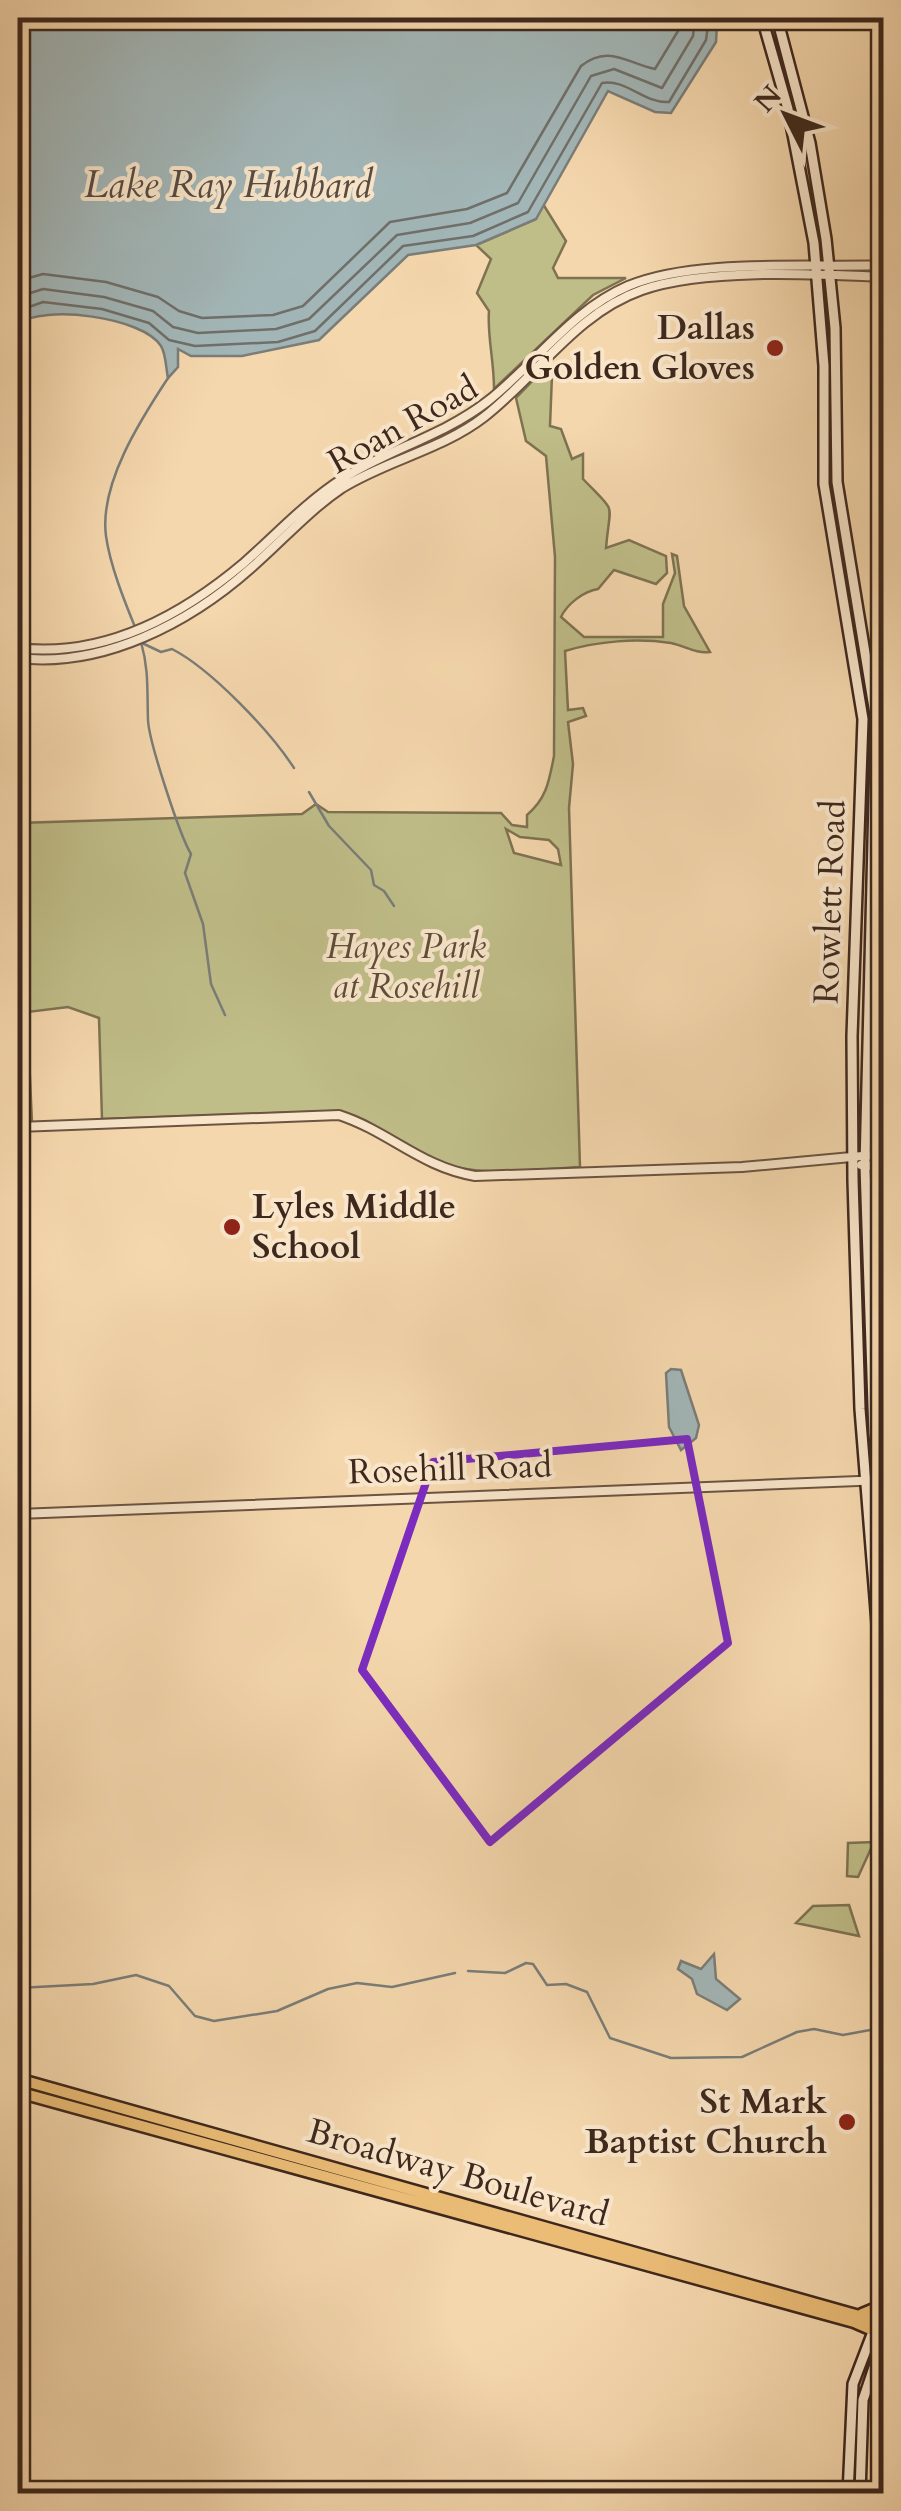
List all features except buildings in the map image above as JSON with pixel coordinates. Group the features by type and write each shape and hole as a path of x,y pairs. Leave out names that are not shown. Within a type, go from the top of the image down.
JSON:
{"main road":[{"name":"Rowlett Road","path":"762,18 788,110 817,272 822,331 824,484 859,684 863,769 858,835 853,1160 860,1394 881,1640 884,1798"},
{"name":"Rowlett Road","path":"777,18 810,142 830,272 835,328 837,482 872,683 877,766 865,1166 884,1534"},
{"path":"822,331 835,328"},
{"path":"824,484 837,482"},
{"path":"863,769 877,766"},
{"path":"858,835 872,835"},
{"path":"860,1394 874,1394"},
{"name":"Broadway Boulevard","path":"18,2079 712,2277 880,2329"},
{"name":"Broadway Boulevard","path":"18,2092 861,2314 880,2329"},
{"path":"884,2157 884,2218"},
{"path":"861,2314 884,2300"},
{"path":"860,2494 863,2400 884,2300"},
{"path":"848,2494 853,2384 880,2329"}],"street":[{"name":"Roan Road","path":"830,272 884,265"},
{"name":"Roan Road","path":"18,648 82,650 170,613 229,575 347,476 438,434 476,410 608,297 664,274 830,272 884,277"},
{"name":"Roan Road","path":"18,658 94,655 132,641 203,605 332,495 442,443 481,419 570,330"},
{"path":"18,1127 339,1115 374,1126 439,1169 476,1176 853,1160 865,1154 884,1154"},
{"path":"853,1160 865,1166 884,1167"},
{"name":"Rosehill Road","path":"18,1514 881,1480"}],"highlighted area":[{"path":"687,1439 728,1643 490,1842 362,1670 433,1462"}],"green space":[{"path":"543,204 566,241 553,268 558,278 626,278 593,295 494,389 489,311 477,293 491,259 476,245 536,219"},
{"name":"Hayes Park at Rosehill","path":"543,370 552,375 550,426 561,429 572,459 583,454 583,479 607,504 610,515 606,548 629,540 666,556 667,573 656,584 614,570 598,589 576,599 561,617 584,637 663,637 663,604 675,573 672,554 677,556 684,606 710,652 645,641 604,643 565,651 568,710 583,708 586,716 568,722 573,764 569,808 580,1167 498,1171 458,1167 419,1154 370,1123 337,1111 102,1119 99,1018 68,1007 27,1012 32,1122 18,1123 18,823 302,814 316,804 328,812 501,813 512,825 527,827 527,815 543,795 554,756 555,557 546,456 526,441 516,398","holes":["506,829 520,837 549,840 558,849 561,865 514,853"]},
{"path":"874,1842 858,1877 847,1876 848,1843"},
{"path":"849,1905 859,1936 796,1923 813,1906"}],"water":[{"name":"Lake Ray Hubbard","path":"18,18 723,18 717,24 716,42 671,113 655,112 608,91 536,219 476,245 408,255 319,340 242,356 191,356 178,349 178,367 168,378 161,346 135,328 69,315 31,318 18,324"},
{"path":"681,1370 699,1425 696,1438 681,1450 669,1427 666,1373"},
{"path":"714,1954 716,1979 740,1999 727,2010 697,1994 692,1979 678,1969 681,1961 701,1969"}],"waterway":[{"path":"135,627 111,559 106,516 124,453 168,378"},
{"path":"141,642 150,731 191,854 185,873 203,924 211,984 225,1015"},
{"path":"142,643 161,652 172,649 204,671 255,719 294,768"},
{"path":"309,792 329,826 371,870 374,885 384,891 394,906"},
{"path":"468,1971 505,1973 526,1963 533,1964 547,1985 566,1984 587,1992 610,2038 671,2058 742,2057 797,2032 814,2029 843,2035 881,2028"},
{"path":"18,1988 93,1984 136,1975 169,1986 195,2016 214,2021 277,2011 328,1989 357,1983 392,1987 455,1973"}],"place":[{"name":"Dallas Golden Gloves","path":"775,348"},
{"name":"Lyles Middle School","path":"232,1227"},
{"name":"St Mark Baptist Church","path":"847,2122"}]}
